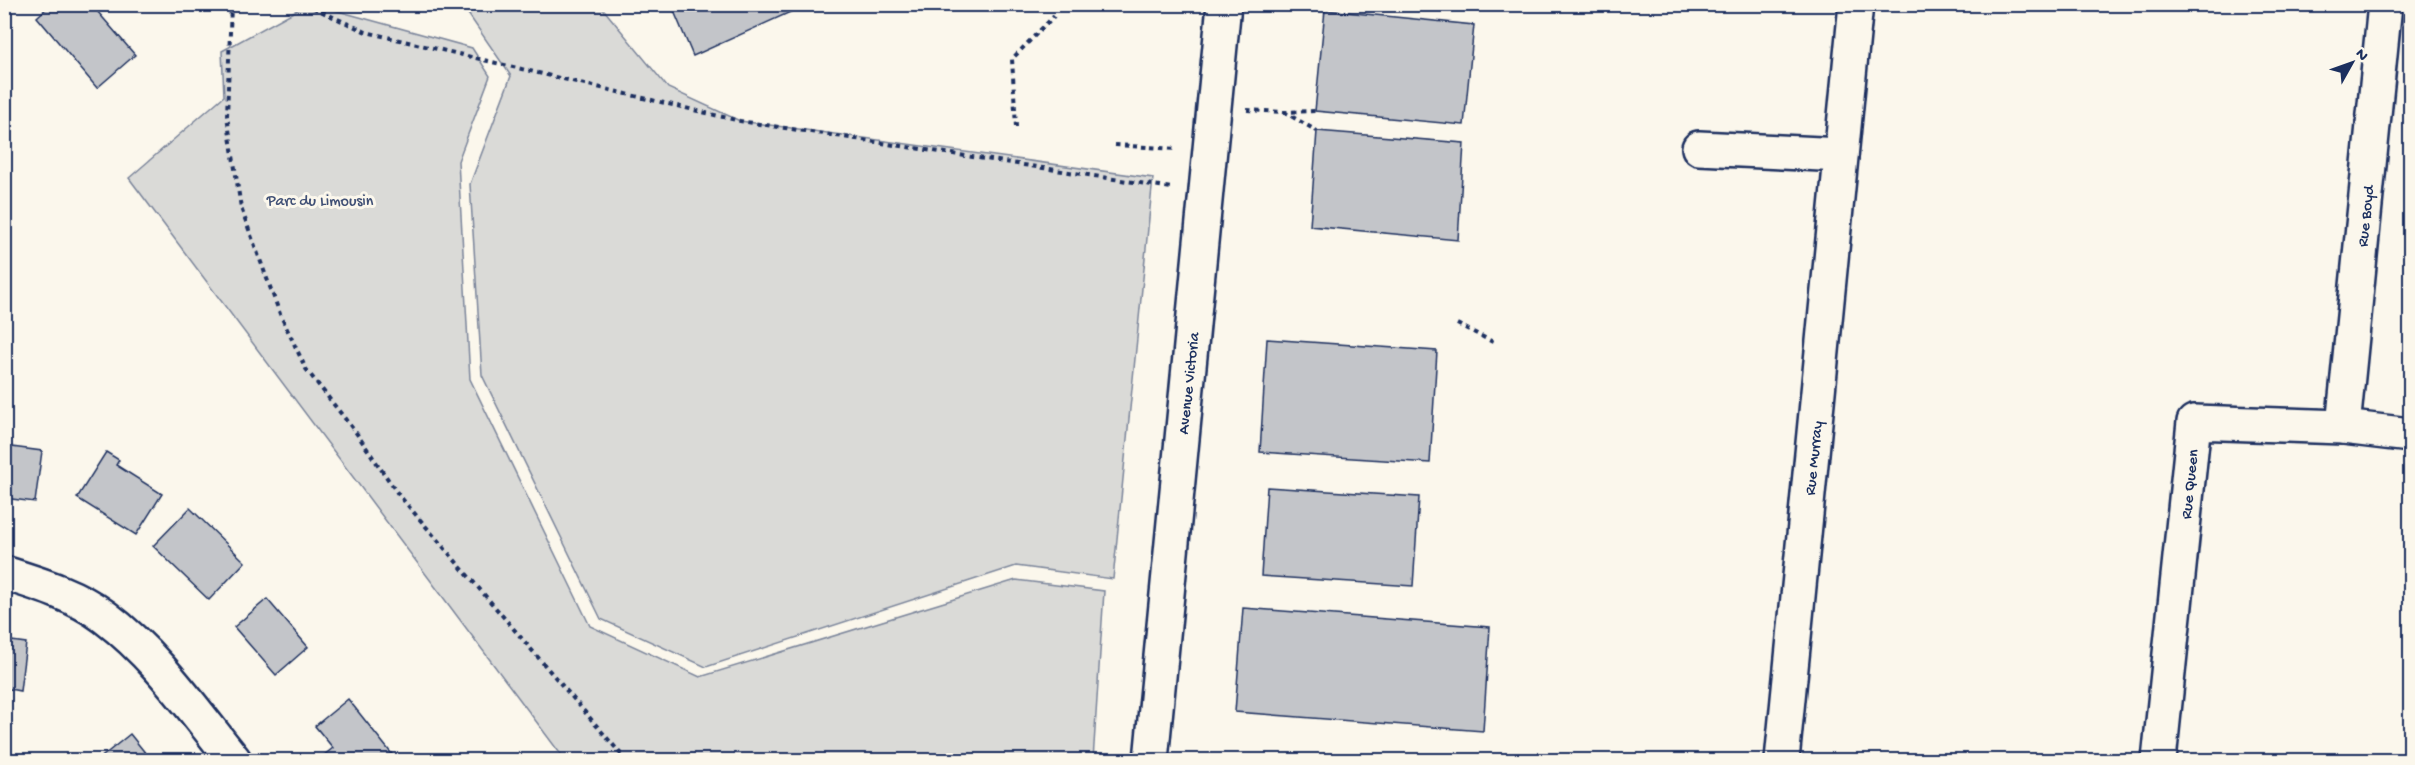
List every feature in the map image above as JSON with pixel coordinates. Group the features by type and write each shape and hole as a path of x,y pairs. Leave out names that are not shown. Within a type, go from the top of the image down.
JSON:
{"street":[{"name":"Avenue Victoria","path":"1151,760 1224,4"},
{"name":"Rue Murray","path":"1782,760 1856,4"},
{"name":"Rue Boyd","path":"2343,427 2385,4"},
{"path":"1698,148 1841,155"},
{"name":"Rue Queen","path":"2159,760 2194,422 2343,427 2410,435"},
{"path":"4,573 53,589 105,617 157,665 234,760"}],"path":[{"path":"231,4 228,116 241,207 280,314 306,369 357,434 398,494 626,760"},
{"path":"305,4 366,32 740,121 1206,193"},
{"path":"911,4 914,12"},
{"path":"1016,127 1012,58 1054,16"},
{"path":"1214,108 1284,112 1315,111"},
{"path":"1284,112 1317,131"},
{"path":"1115,145 1209,151"},
{"path":"1457,324 1495,343"}],"green space":[{"name":"Parc du Limousin","path":"306,5 316,5 472,48 490,76 458,161 470,379 590,626 700,677 1016,580 1104,591 1093,760 565,760 129,178 224,96 222,51"},
{"path":"462,5 600,5 668,88 740,121 1153,178 1113,579 1016,566 706,667 601,619 482,375 470,184 511,76"}],"building":[{"path":"51,4 91,4 135,55 97,88 37,17"},
{"path":"671,4 808,4 693,56"},
{"path":"1325,10 1474,25 1464,125 1315,111"},
{"path":"1317,131 1464,143 1458,240 1310,226"},
{"path":"1267,339 1437,351 1430,463 1260,452"},
{"path":"4,446 42,451 35,502 4,498"},
{"path":"106,452 119,460 116,465 162,494 136,535 77,498"},
{"path":"1267,487 1419,497 1413,586 1261,576"},
{"path":"190,508 245,562 209,600 153,546"},
{"path":"267,599 308,647 276,675 234,627"},
{"path":"1243,608 1490,627 1483,731 1235,712"},
{"path":"4,640 26,643 20,691 4,688"},
{"path":"348,699 395,758 393,760 326,760 323,756 333,748 315,726"},
{"path":"130,734 151,760 98,760"}]}
